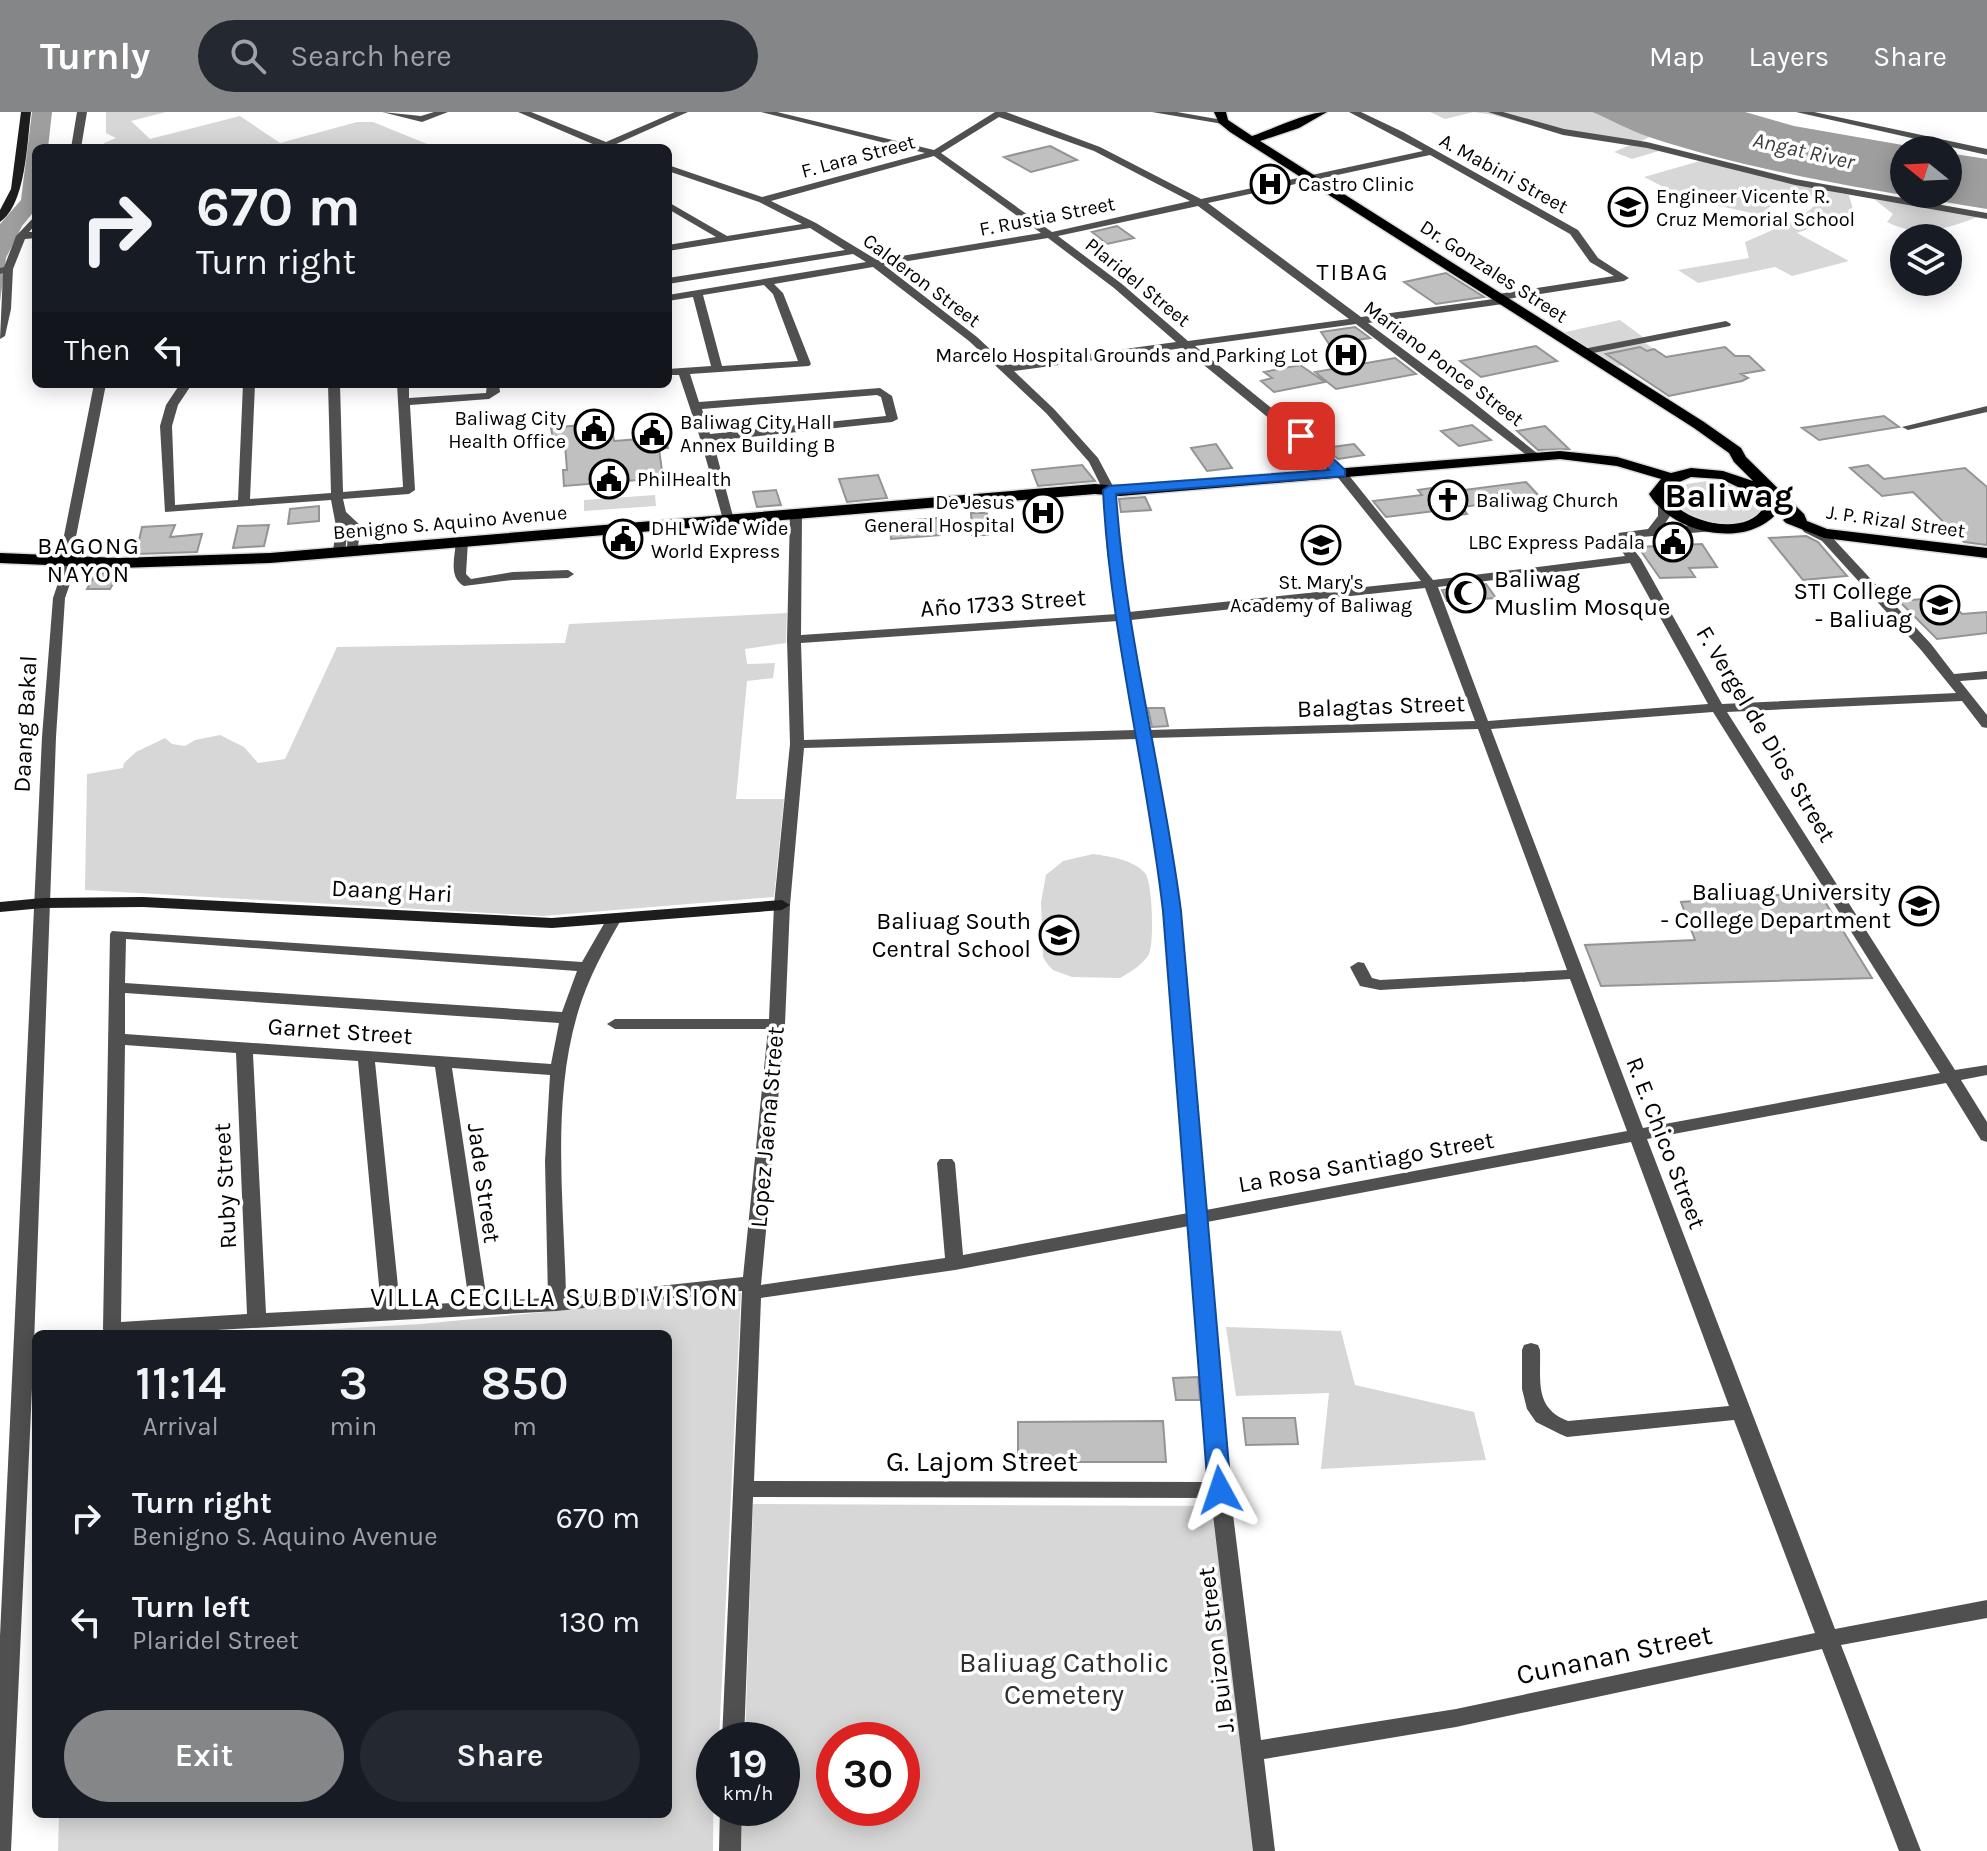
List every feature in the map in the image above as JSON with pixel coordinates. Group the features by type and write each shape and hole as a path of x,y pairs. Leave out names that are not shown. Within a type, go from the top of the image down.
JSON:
{"main road":[{"path":"1253,140 1295,126 1321,112"},
{"name":"Dr. Gonzales Street","path":"1221,116 1253,140 1736,451 1739,459 1799,517 1800,525"},
{"name":"Benigno S. Aquino Avenue","path":"0,558 202,561 1533,455 1604,458 1648,468 1672,478"},
{"path":"1691,474 1708,465 1739,459"},
{"path":"1716,473 1741,479 1800,525 1715,527 1687,521 1664,507 1658,499 1658,489 1672,478 1691,474 1716,473"},
{"path":"1749,525 1769,515 1772,503"},
{"name":"J. P. Rizal Street","path":"1800,525 1824,533 1895,544 1987,553"}],"street":[{"path":"0,219 16,189 26,112"},
{"path":"77,144 82,112"},
{"path":"387,112 422,119 443,112"},
{"path":"523,112 602,144"},
{"path":"615,144 683,112"},
{"name":"Plaridel Street","path":"766,112 935,153 1118,286 1338,470"},
{"name":"Dr. Gonzales Street","path":"1157,112 1221,116"},
{"name":"A. Mabini Street","path":"1354,112 1378,121 1574,232 1594,260 1624,278 1501,299"},
{"path":"1493,112 1563,132 1647,145 1795,182 1987,216"},
{"path":"1801,112 1987,152"},
{"name":"F. Lara Street","path":"762,200 935,153 1000,113"},
{"name":"Mariano Ponce Street","path":"1000,113 1097,149 1201,203 1533,455"},
{"name":"F. Rustia Street","path":"672,297 1050,235 1430,152"},
{"name":"Calderon Street","path":"672,170 762,200 812,225 877,265 948,318 1050,411 1094,461 1104,488"},
{"path":"672,180 686,175"},
{"path":"672,207 724,238"},
{"path":"672,218 686,216"},
{"path":"0,336 6,309 4,270 21,236 32,223"},
{"path":"672,247 812,225"},
{"path":"21,236 32,235"},
{"path":"672,280 855,251"},
{"path":"672,372 805,364 778,293 767,282"},
{"path":"697,294 718,370"},
{"path":"1003,369 1501,299"},
{"path":"1583,352 1726,324"},
{"path":"683,371 706,438 728,520"},
{"name":"Daang Bakal","path":"0,1851 57,609 99,388"},
{"path":"183,388 172,405 166,426 169,509 409,490 403,388"},
{"path":"244,504 249,388"},
{"path":"334,388 337,498 346,551"},
{"path":"404,402 489,396 494,388"},
{"path":"695,406 880,391 886,396 892,419 706,438"},
{"path":"1908,427 1987,409"},
{"name":"R. E. Chico Street","path":"1338,470 1430,584 1741,1412 1910,1851"},
{"name":"J. Buizon Street","path":"1104,488 1123,617 1161,825 1172,911 1195,1218 1203,1273 1220,1490 1264,1851"},
{"path":"1652,532 1664,516 1664,507"},
{"name":"Lopez Jaena Street","path":"734,1722 752,1288 777,1024 782,905 797,744 794,639 796,514"},
{"path":"1800,525 1826,538 1926,647 1987,724"},
{"path":"1635,559 1621,541 1622,536 1715,527"},
{"path":"462,541 460,574 469,583 513,576 568,574"},
{"name":"Año 1733 Street","path":"794,639 1123,617 1635,559"},
{"name":"F. Vergel de Dios Street","path":"1635,559 1717,708 1987,1136"},
{"path":"1950,678 1987,675"},
{"name":"Balagtas Street","path":"797,744 1484,725 1717,708 1966,697"},
{"name":"Daang Hari","path":"0,907 43,903 143,902 552,923 782,905"},
{"path":"557,1304 555,1146 560,1070 568,1018 587,967 614,918"},
{"path":"116,1039 118,934 587,967"},
{"path":"1358,967 1366,982 1380,985 1576,974"},
{"path":"117,987 568,1018"},
{"path":"615,1024 777,1024"},
{"name":"La Rosa Santiago Street","path":"116,1039 112,1329 557,1304 752,1288 955,1263 1987,1070"},
{"name":"Garnet Street","path":"116,1039 560,1070"},
{"name":"Ruby Street","path":"244,1048 257,1321"},
{"path":"366,1057 391,1314"},
{"name":"Jade Street","path":"443,1063 479,1309"},
{"path":"946,1163 955,1263"},
{"path":"1531,1350 1533,1406 1549,1424 1567,1429 1741,1412"},
{"name":"G. Lajom Street","path":"743,1489 1220,1490"},
{"name":"Cunanan Street","path":"1252,1751 1456,1718 1828,1639 1987,1609"},
{"path":"730,1851 731,1826"}],"green space":[{"path":"106,112 166,112 131,121 150,139 240,116 280,143 357,122 373,122 427,144 104,144 116,138 106,133"},
{"path":"1430,112 1474,112 1445,119"},
{"path":"1474,112 1592,112 1649,137 1634,145 1659,151 1632,159 1614,152 1630,145 1562,134"},
{"path":"1700,161 1849,195 1854,213 1797,233 1849,261 1792,276 1775,267 1698,283 1678,270 1749,258 1745,242 1798,219 1822,200 1792,189 1760,215 1685,198 1644,177"},
{"path":"1874,199 1890,202 1890,208 1931,208 1981,216 1958,224 1892,224 1887,222 1893,214"},
{"path":"1620,320 1643,337 1639,339 1665,356 1615,367 1561,333"},
{"path":"1707,481 1732,484 1748,490 1760,500 1763,508 1755,517 1730,524 1701,520 1688,514 1674,495 1687,484"},
{"path":"655,495 656,506 584,511 584,500"},
{"path":"787,613 786,643 745,649 747,664 775,663 773,678 747,681 736,799 784,799 774,897 543,916 85,890 87,774 123,768 136,752 165,738 172,744 185,746 195,740 220,735 244,747 258,763 285,759 337,647 565,643 569,624"},
{"path":"1093,854 1114,857 1140,869 1145,873 1150,888 1152,938 1149,954 1140,965 1120,978 1072,977 1053,970 1043,957 1041,902 1046,875 1063,861"},
{"path":"741,1293 720,1722 696,1722 696,1826 713,1826 713,1851 58,1851 59,1818 672,1818 672,1330 317,1330 421,1324"},
{"path":"1226,1327 1341,1331 1355,1385 1474,1412 1486,1460 1321,1469 1329,1393 1236,1396"},
{"name":"Baliuag Catholic Cemetery","path":"753,1504 1217,1506 1255,1851 741,1851 742,1826 800,1826 800,1722 746,1722"}],"water":[{"path":"32,112 52,112 48,144 32,144 32,214 22,226 6,258 0,302 0,224 21,200"},
{"name":"Angat River","path":"1592,112 1745,112 1794,126 1890,143 1890,192 1732,161 1634,131"},
{"path":"1962,155 1987,159 1987,209 1962,205"}],"building":[{"path":"1050,146 1077,160 1031,172 1004,157"},
{"path":"1117,226 1134,238 1107,244 1092,232"},
{"path":"1446,273 1484,297 1436,304 1404,282"},
{"path":"1355,327 1370,338 1329,344 1321,332"},
{"path":"1536,346 1557,361 1481,377 1460,361"},
{"path":"1640,347 1647,351 1654,349 1666,357 1725,347 1735,356 1749,356 1764,370 1741,374 1748,378 1742,381 1669,396 1606,354"},
{"path":"1395,358 1416,374 1336,389 1315,372"},
{"path":"1300,365 1325,382 1274,392 1261,381 1272,378 1264,372"},
{"path":"1884,416 1899,427 1819,440 1802,428"},
{"path":"661,420 668,448 659,449 663,478 564,486 563,470 567,470 565,444 554,445 551,428 611,422 614,441 640,439 637,422"},
{"path":"1472,425 1491,440 1459,446 1441,431"},
{"path":"1545,426 1569,449 1538,450 1517,431"},
{"path":"1216,444 1232,468 1207,471 1191,448"},
{"path":"1354,444 1364,455 1338,459 1325,448"},
{"path":"1082,465 1095,481 1038,486 1032,470"},
{"path":"1868,465 1884,479 1965,468 1987,487 1987,545 1964,542 1913,492 1882,496 1850,468"},
{"path":"878,475 887,498 847,502 839,479"},
{"name":"Baliwag Church","path":"1526,482 1540,497 1462,507 1467,514 1441,517 1435,511 1386,517 1373,501 1422,495 1418,490 1445,486 1449,492"},
{"path":"776,490 781,505 757,507 753,492"},
{"path":"1145,497 1151,510 1121,512 1119,499"},
{"path":"319,506 319,521 288,524 290,509"},
{"path":"971,513 987,513 988,535 972,535"},
{"path":"938,518 940,535 891,539 890,522"},
{"path":"175,525 170,537 202,534 197,552 136,554 142,527"},
{"path":"269,525 264,546 233,548 238,526"},
{"path":"1806,536 1818,542 1847,576 1803,580 1769,538"},
{"path":"1702,544 1717,567 1689,568 1695,577 1660,578 1638,547"},
{"path":"96,573 119,573 110,589 87,589"},
{"name":"Baliwag Muslim Mosque","path":"1486,584 1496,598 1447,601 1442,590"},
{"path":"1946,597 1962,614 1987,612 1987,633 1937,639 1899,601"},
{"path":"1148,708 1164,708 1168,726 1152,727"},
{"path":"1819,892 1872,978 1601,986 1585,945 1695,940 1681,902"},
{"path":"1198,1377 1200,1400 1176,1400 1173,1378"},
{"path":"1243,1418 1295,1418 1298,1444 1246,1445"},
{"path":"1163,1421 1166,1462 1018,1462 1018,1422"}],"place":[{"name":"Castro Clinic","path":"1270,184"},
{"name":"Engineer Vicente R. Cruz Memorial School","path":"1628,207"},
{"name":"Marcelo Hospital Grounds and Parking Lot","path":"1346,355"},
{"name":"Baliwag City Health Office","path":"594,429"},
{"name":"Baliwag City Hall Annex Building B","path":"652,433"},
{"name":"PhilHealth","path":"609,479"},
{"name":"Baliwag Church","path":"1448,500"},
{"name":"De Jesus General Hospital","path":"1043,513"},
{"name":"DHL Wide Wide World Express","path":"623,539"},
{"name":"LBC Express Padala","path":"1673,542"},
{"name":"St. Mary's Academy of Baliwag","path":"1321,545"},
{"name":"Baliwag Muslim Mosque","path":"1466,593"},
{"name":"STI College - Baliuag","path":"1940,605"},
{"name":"Baliuag University - College Department","path":"1919,906"},
{"name":"Baliuag South Central School","path":"1059,935"}],"district":[{"name":"TIBAG","path":"1353,272"},
{"name":"Baliwag","path":"1729,495"},
{"name":"BAGONG NAYON","path":"89,560"},
{"name":"VILLA CECILLA SUBDIVISION","path":"555,1297"}],"route":[{"path":"1220,1490 1203,1273 1195,1218 1172,911 1161,825 1113,552 1109,490 1340,473 1301,436"}]}
